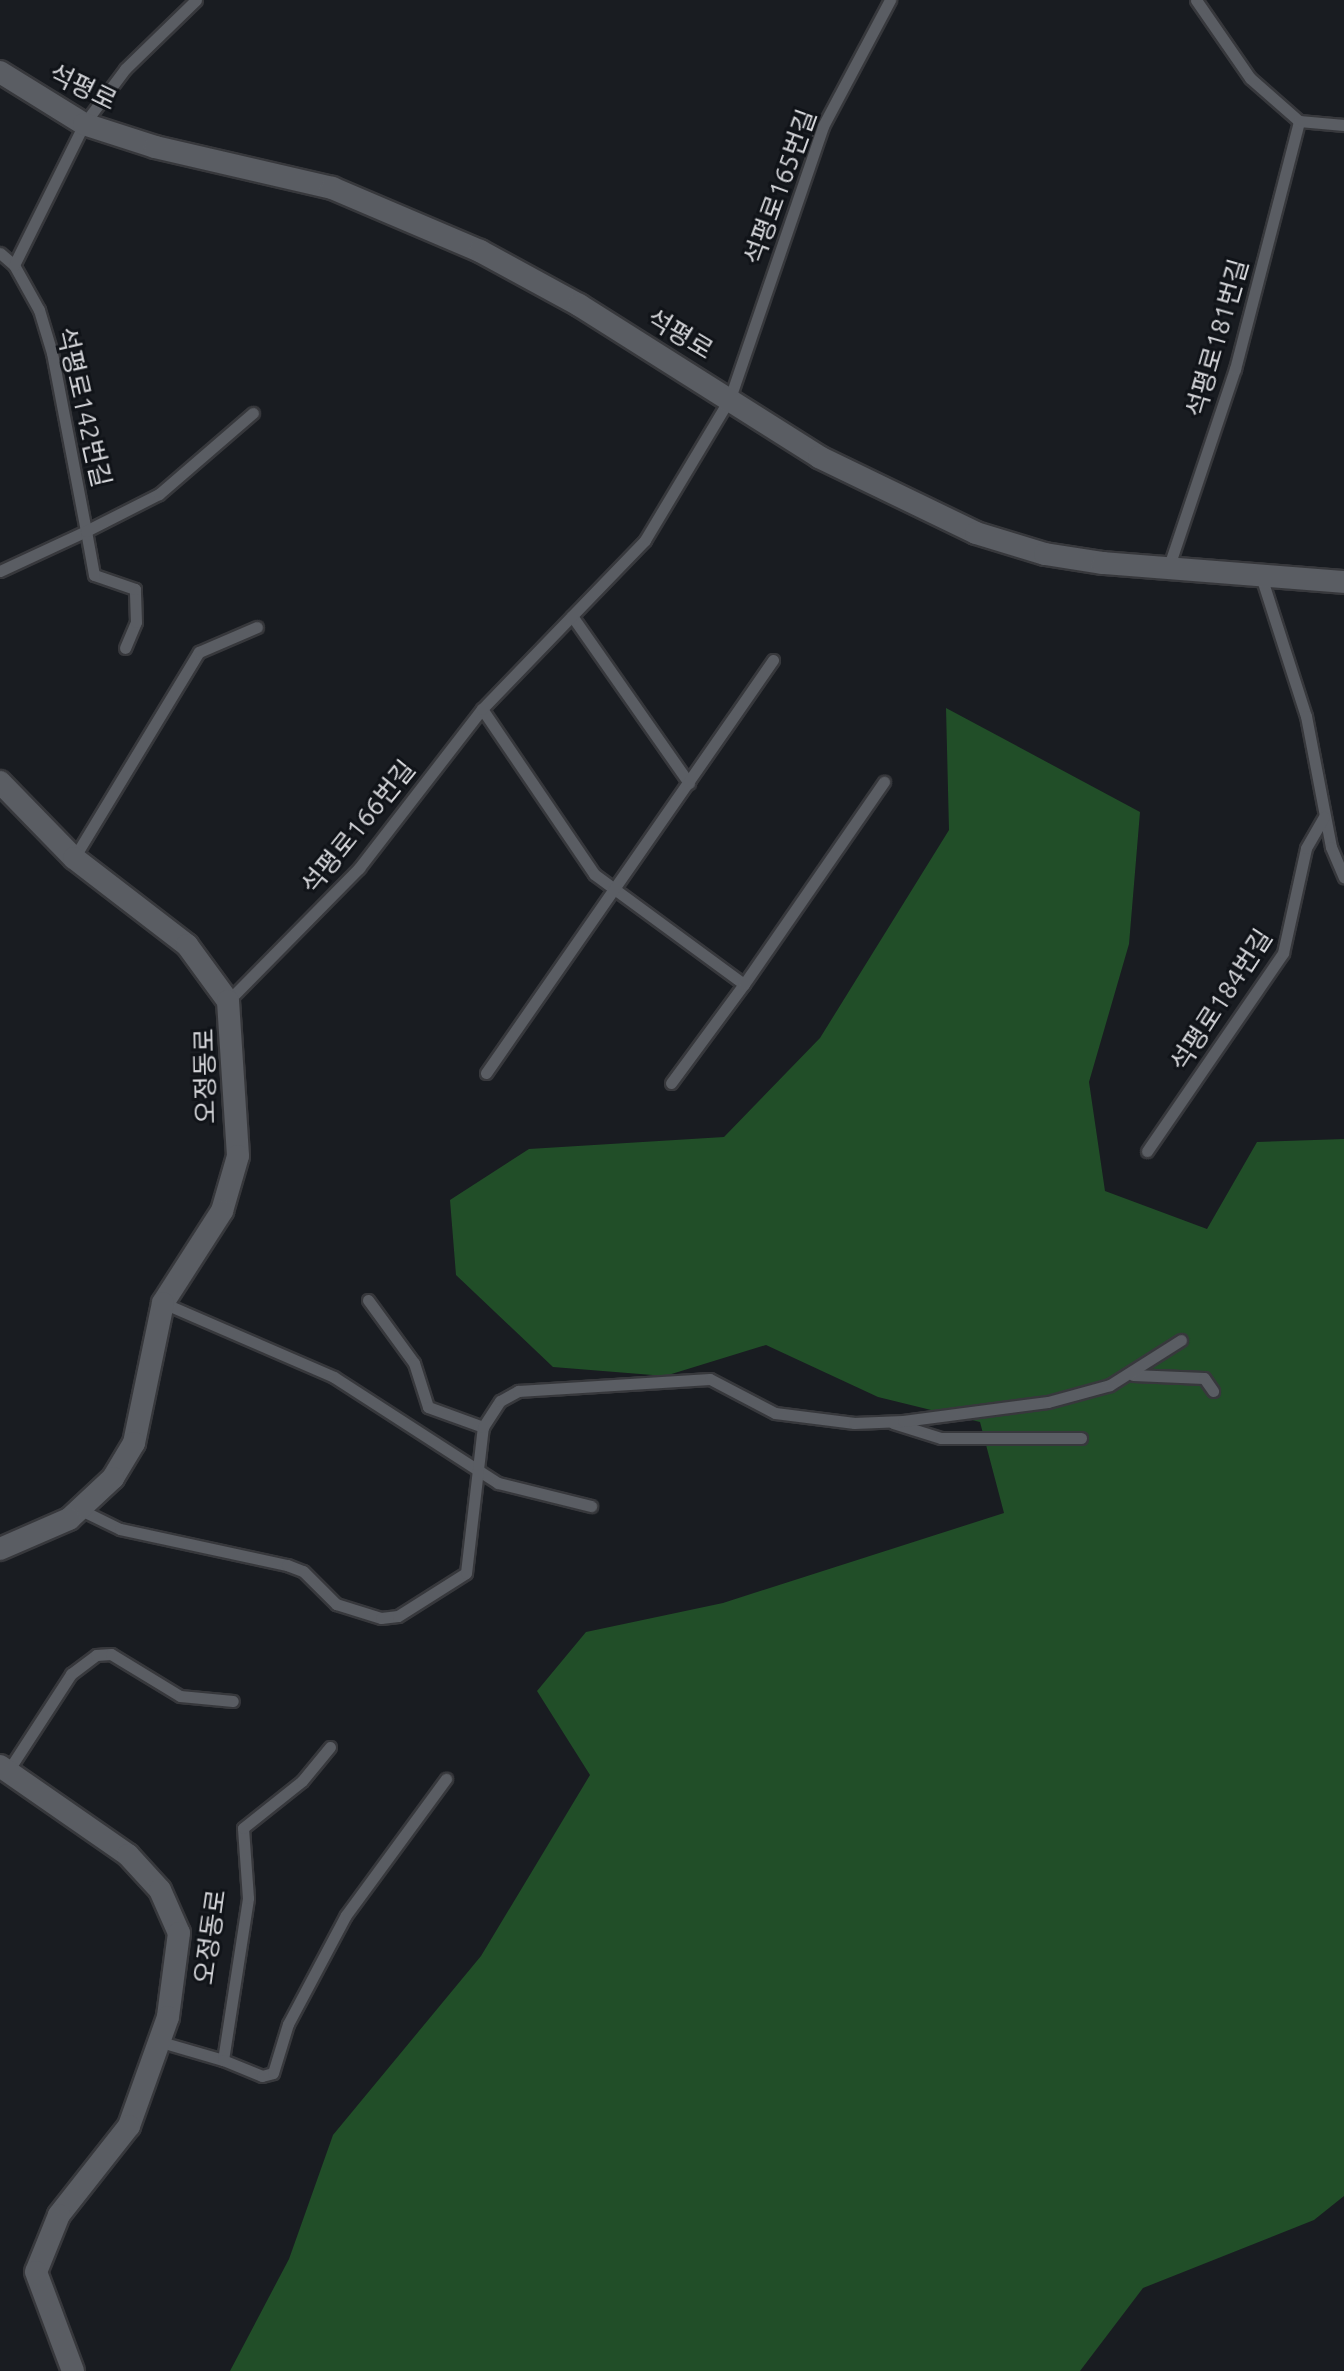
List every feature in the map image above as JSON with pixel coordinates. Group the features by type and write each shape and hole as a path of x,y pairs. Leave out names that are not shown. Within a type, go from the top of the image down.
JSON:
{"street":[{"name":"석평로","path":"0,72 84,124 385,207 579,305 819,457 976,533 1045,554 1344,582"},
{"name":"오정동로","path":"0,782 74,858 187,945 228,1001 234,1019 236,1178 202,1248 163,1303 134,1443 113,1478 81,1510 0,1549"},
{"name":"오정동로","path":"4,1768 128,1855 174,1914 179,1954 161,2042 129,2126 59,2215 36,2272 73,2371"}],"lane":[{"path":"0,253 14,265 84,124 125,69 196,0"},
{"name":"석평로165번길","path":"730,398 823,126 890,0"},
{"path":"1196,0 1250,78 1299,121 1344,125"},
{"name":"석평로181번길","path":"1169,566 1235,369 1299,121"},
{"name":"석평로142번길","path":"14,265 39,310 52,353 94,575 135,589 136,622 125,648"},
{"name":"석평로166번길","path":"228,1001 359,868 482,709 572,616 630,563 730,398"},
{"path":"0,571 159,494 253,413"},
{"path":"1260,572 1306,716 1324,817 1344,877"},
{"path":"572,616 689,783"},
{"path":"74,858 199,652 257,627"},
{"path":"486,1073 773,660"},
{"path":"482,709 594,874 744,984"},
{"path":"671,1083 744,984 884,782"},
{"name":"석평로184번길","path":"1147,1151 1283,953 1306,848 1324,817"},
{"path":"368,1300 414,1363 428,1407 483,1427"},
{"path":"163,1303 334,1377 498,1483 591,1506"},
{"path":"81,1510 120,1529 287,1565 351,1611 381,1618 418,1603 466,1573 483,1427 500,1401 518,1391 687,1378 726,1385 775,1413 889,1422 1048,1402 1132,1375 1181,1340"},
{"path":"1132,1375 1204,1378 1213,1391"},
{"path":"889,1422 941,1438 1081,1438"},
{"path":"4,1768 71,1674 96,1655 111,1654 180,1696 233,1701"},
{"name":"오정동로","path":"223,2060 248,1898 243,1828 302,1781 330,1747"},
{"path":"161,2042 223,2060 262,2076 273,2073 288,2024 346,1915 446,1779"}],"green space":[{"path":"946,708 1140,812 1129,944 1089,1082 1105,1191 1207,1229 1257,1142 1344,1139 1344,2196 1314,2220 1143,2288 1080,2371 230,2371 289,2259 333,2135 481,1956 590,1775 537,1691 586,1632 723,1603 1004,1513 980,1422 878,1397 766,1345 665,1376 553,1367 456,1275 450,1200 529,1149 724,1137 820,1038 949,830"}]}
